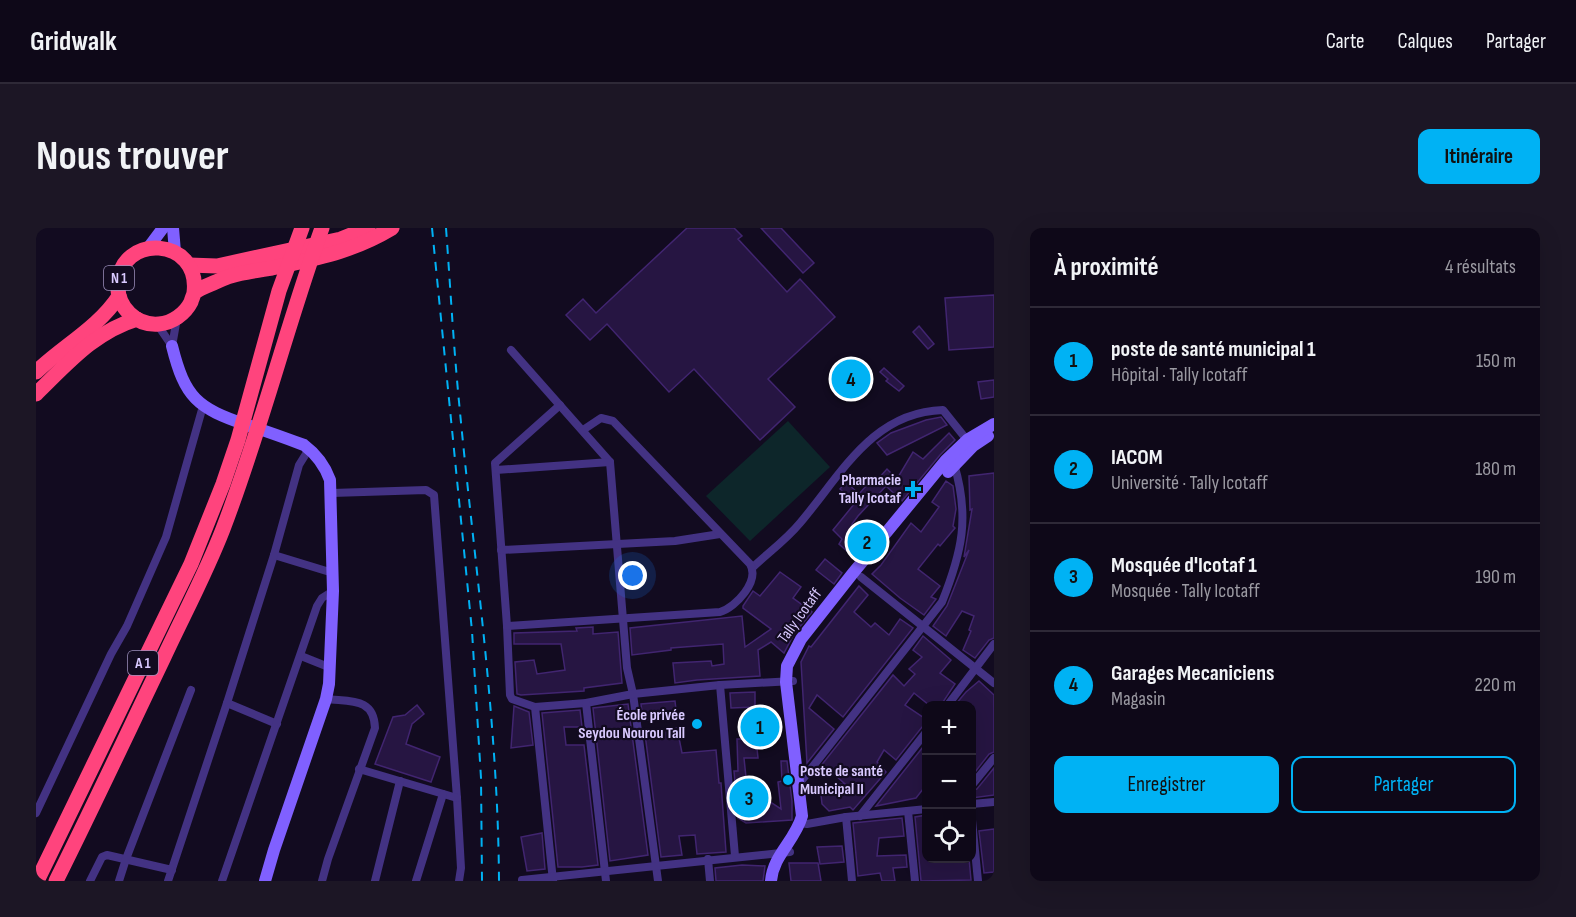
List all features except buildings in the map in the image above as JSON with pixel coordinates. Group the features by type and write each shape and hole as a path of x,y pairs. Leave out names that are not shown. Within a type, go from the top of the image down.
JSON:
{"highway":[{"name":"A 1","path":"37,881 191,564 211,515 238,440 279,291 302,228"},
{"name":"A 1","path":"56,881 103,787 222,531 254,444 302,285 322,228"},
{"path":"189,265 217,266 341,239 368,228"},
{"path":"194,293 224,279 357,247 392,228"},
{"name":"N 1","path":"137,319 126,309 119,296 120,272 136,253 148,248 162,247 175,252"},
{"path":"36,394 86,346 114,327 137,319 157,324 177,318 185,312 194,293 195,282 189,265 175,252"},
{"name":"N 1","path":"36,372 60,349 97,322 119,296"}],"street":[{"name":"N 1","path":"148,248 163,228"},
{"path":"173,228 175,252"},
{"path":"172,346 177,318"},
{"path":"157,324 172,346 184,382 203,406 220,415 304,445 327,472 332,493 331,668 326,699 265,881"},
{"path":"511,350 610,462 627,668 633,694 658,881"},
{"path":"560,405 495,463 512,699 535,707 586,703 633,694 720,685 790,682"},
{"path":"36,813 111,654 127,626 166,537 203,406"},
{"path":"507,626 712,614 729,609 751,580 753,567 788,537 851,459 880,431 901,419 924,411 943,410 966,440"},
{"path":"583,430 601,418 613,421 753,567"},
{"name":"Tally Icotaff","path":"771,881 772,870 785,853 798,842 809,806 802,780 787,666 801,639 946,460 966,440 994,424"},
{"name":"Tally Icotaff","path":"790,682 808,640 954,465 973,446 994,432"},
{"path":"168,881 274,555 299,465 309,449"},
{"path":"496,470 610,462"},
{"path":"802,780 942,602 951,579 963,534 964,510 961,487 954,465"},
{"path":"332,493 426,490 434,495 457,798 461,868 459,881"},
{"path":"501,550 675,541 720,534"},
{"path":"274,555 333,573"},
{"path":"861,577 994,683"},
{"path":"222,881 317,606 322,598 333,591"},
{"path":"950,701 994,644"},
{"path":"301,656 331,668"},
{"path":"720,685 735,856"},
{"path":"119,881 191,690"},
{"path":"322,881 375,728 372,713 363,704 326,699"},
{"path":"227,703 277,724"},
{"path":"586,703 606,881"},
{"path":"535,707 553,879"},
{"path":"860,816 922,737"},
{"path":"976,780 994,758"},
{"path":"359,769 457,798"},
{"path":"375,881 400,781"},
{"path":"416,881 443,794"},
{"path":"976,804 994,802"},
{"path":"803,823 922,810"},
{"path":"908,811 915,881"},
{"path":"846,817 852,881"},
{"path":"522,880 553,879 735,856 785,853"},
{"name":"Tally Icotaff","path":"779,881 779,870 785,853"},
{"path":"90,881 104,855 172,870"},
{"path":"708,860 710,881"},
{"path":"976,861 978,881"}],"green space":[{"path":"788,421 830,467 750,541 706,496"}],"railway":[{"path":"432,228 472,631 481,778 482,881"},
{"path":"446,228 458,391 490,697 498,820 499,881"}],"place":[{"name":"Garages Mecaniciens","path":"851,379"},
{"name":"Pharmacie Tally Icotaf","path":"913,489"},
{"name":"IACOM","path":"867,542"},
{"name":"École privée Seydou Nourou Tall","path":"697,724"},
{"name":"poste de santé municipal 1","path":"760,727"},
{"name":"Poste de santé Municipal II","path":"788,780"},
{"name":"Mosquée d'Icotaf 1","path":"749,798"}]}
